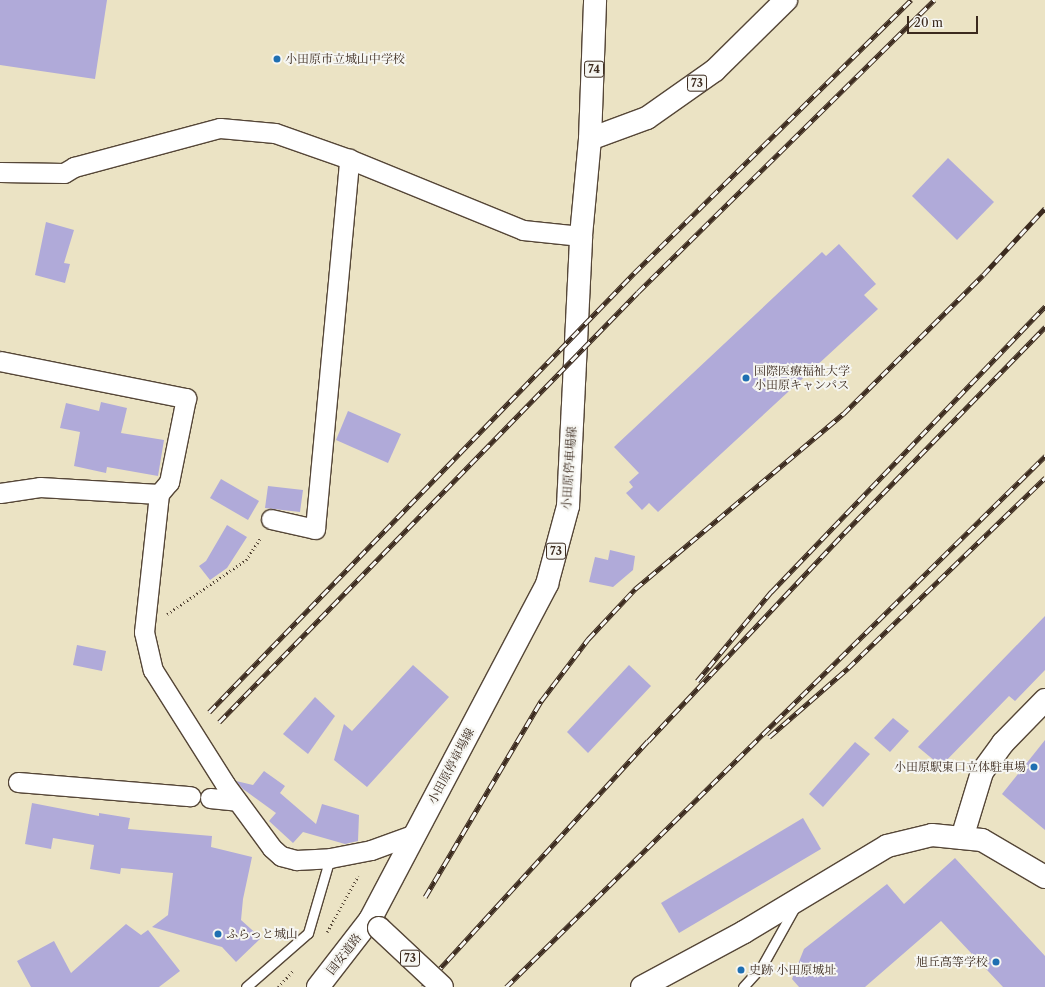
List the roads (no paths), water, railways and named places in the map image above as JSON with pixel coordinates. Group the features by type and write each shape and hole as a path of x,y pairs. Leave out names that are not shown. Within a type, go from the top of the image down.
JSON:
{"main road":[{"name":"74","path":"590,139 596,0"},
{"name":"73","path":"590,139 647,118 715,70 786,0"},
{"name":"小田原停車場線","path":"374,924 415,834 547,584 568,506 581,236 590,139"},
{"path":"962,838 982,772 1003,743 1045,700"},
{"path":"642,987 799,900 887,846 932,835 982,840 1045,877"},
{"name":"73","path":"374,924 442,987"},
{"name":"国安道路","path":"318,987 374,924"}],"street":[{"path":"0,172 64,173 74,167 220,128 275,133 349,159 523,230 581,236"},
{"path":"271,519 315,528 349,159"},
{"path":"0,361 186,398 169,482 159,494 144,632 153,670 237,801 272,848 281,856 296,860 330,858 371,850 415,834"},
{"path":"0,493 40,487 159,494"},
{"path":"18,782 190,796"},
{"path":"210,798 237,801"}],"lane":[{"path":"246,987 308,933 330,858"},
{"path":"743,987 762,966 799,900"}],"railway":[{"path":"209,712 634,273 911,0"},
{"path":"219,722 638,292 934,0"},
{"path":"425,897 541,701 588,639 635,589 843,414 983,275 1045,208"},
{"path":"697,681 771,592 1045,306"},
{"path":"423,987 648,741 844,533 1045,327"},
{"path":"506,987 1045,456"},
{"path":"769,737 848,668 1045,478"}],"place":[{"name":"小田原市立城山中学校","path":"277,59"},
{"name":"国際医療福祉大学 小田原キャンパス","path":"746,378"},
{"name":"小田原駅東口立体駐車場","path":"1034,767"},
{"name":"ふらっと城山","path":"218,934"},
{"name":"旭丘高等学校","path":"996,962"},
{"name":"史跡 小田原城址","path":"741,970"}]}
